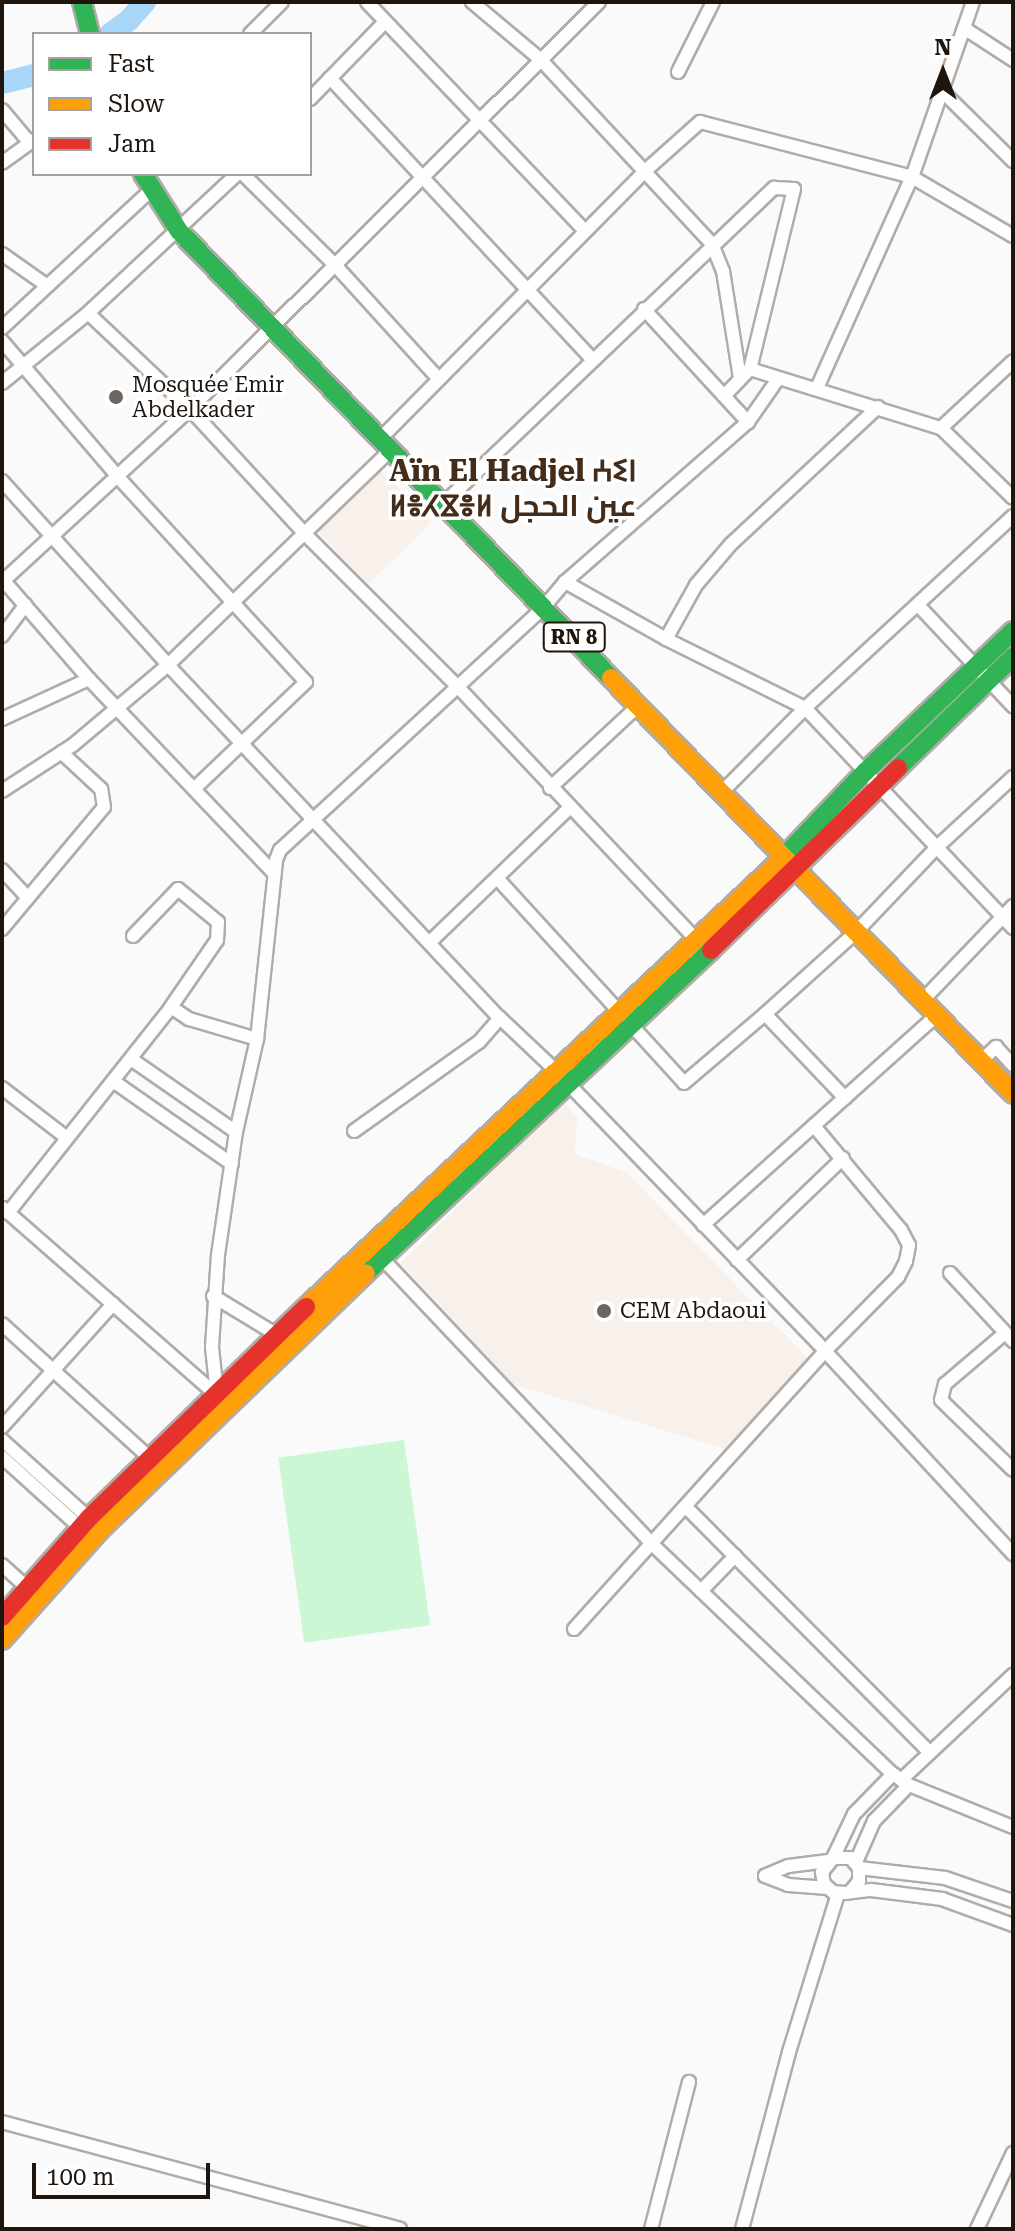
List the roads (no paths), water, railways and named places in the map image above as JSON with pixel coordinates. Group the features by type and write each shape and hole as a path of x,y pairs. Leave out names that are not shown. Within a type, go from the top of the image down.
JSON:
{"main road":[{"name":"RN 8","path":"147,182 179,231 1013,1094"},
{"path":"376,1252 569,1085 632,1025 702,946 983,674 1013,631"},
{"path":"983,674 1013,657"},
{"path":"2,1640 33,1594 90,1529 286,1341 555,1070 620,1010 702,946"},
{"path":"2,1617 33,1594"}],"street":[{"path":"252,32 282,2"},
{"path":"367,2 585,231"},
{"path":"275,874 89,679 3,581 190,409 599,2"},
{"path":"678,72 713,2"},
{"path":"817,388 912,177 973,2"},
{"path":"481,4 541,60 712,244 723,271 745,374"},
{"path":"312,97 385,22"},
{"path":"964,28 1013,60"},
{"path":"330,78 592,359"},
{"path":"942,91 1013,161"},
{"path":"2,110 32,141 2,163"},
{"path":"2,791 61,752 168,665 305,534 386,444 439,379 645,171 700,122 912,177 1013,236"},
{"path":"2,383 88,313 235,176"},
{"path":"245,176 336,266 439,379"},
{"path":"2,328 147,182"},
{"path":"443,504 774,188 794,189 745,374 724,396"},
{"path":"2,254 46,285"},
{"path":"644,309 748,422"},
{"path":"88,313 190,409 305,534 458,687 702,946"},
{"path":"2,341 25,364 118,477 306,682 195,788"},
{"path":"941,428 1013,361"},
{"path":"745,374 817,388 941,428 1013,498"},
{"path":"222,1401 212,1347 213,1296 236,1132 257,1039 280,850 544,607 565,582 748,422 778,379"},
{"path":"666,639 696,585 731,544 878,407"},
{"path":"2,481 240,743 316,819 500,1018 555,1070 825,1351 1013,1553"},
{"path":"721,793 805,708 1013,516"},
{"path":"565,582 666,639 805,708 1013,928"},
{"path":"2,636 25,605"},
{"path":"918,605 1013,706"},
{"path":"2,719 89,679"},
{"path":"550,788 639,705"},
{"path":"2,929 104,807 101,789 61,752"},
{"path":"497,878 684,1083 855,933 936,848 1013,777"},
{"path":"431,941 569,808"},
{"path":"2,870 28,898"},
{"path":"133,936 178,889 218,922 217,940 171,1007 67,1138 5,1210 222,1401"},
{"path":"922,1001 1013,906"},
{"path":"171,1007 189,1019 257,1039"},
{"path":"765,1014 845,1098"},
{"path":"703,1225 937,1015"},
{"path":"354,1131 479,1042 500,1018"},
{"path":"981,1061 996,1047 1013,1065"},
{"path":"131,1059 236,1132"},
{"path":"113,1081 232,1164"},
{"path":"2,1088 67,1138"},
{"path":"574,1629 825,1351 898,1277 909,1245 843,1158 814,1126"},
{"path":"737,1260 843,1158"},
{"path":"376,1252 652,1544 901,1780 1013,1827"},
{"path":"950,1273 1009,1337 945,1384 941,1400 1013,1470"},
{"path":"213,1296 286,1341"},
{"path":"2,1427 113,1304"},
{"path":"2,1324 157,1464"},
{"path":"2,1440 90,1529"},
{"path":"2,1457 90,1529"},
{"path":"686,1507 930,1753"},
{"path":"701,1591 735,1556"},
{"path":"2,1565 33,1594"},
{"path":"839,1891 822,1872 854,1814 901,1780 1013,1675"},
{"path":"742,2229 789,2052 839,1891 859,1881 857,1865 874,1821 901,1780"},
{"path":"1013,1901 945,1878 857,1865 845,1856 788,1866 765,1876 788,1885 942,1899 1013,1925"},
{"path":"651,2229 689,2082"},
{"path":"2,2122 400,2229"},
{"path":"977,2229 1013,2153"}],"waterway":[{"path":"113,32 145,2"},
{"path":"2,83 32,76"}],"place":[{"name":"Mosquée Emir Abdelkader","path":"116,397"},
{"name":"CEM Abdaoui","path":"604,1311"}],"district":[{"name":"Aïn El Hadjel ⵄⵉⵏ ⵍⴻⵃⴵⴻⵍ عين الحجل","path":"513,488"}]}
